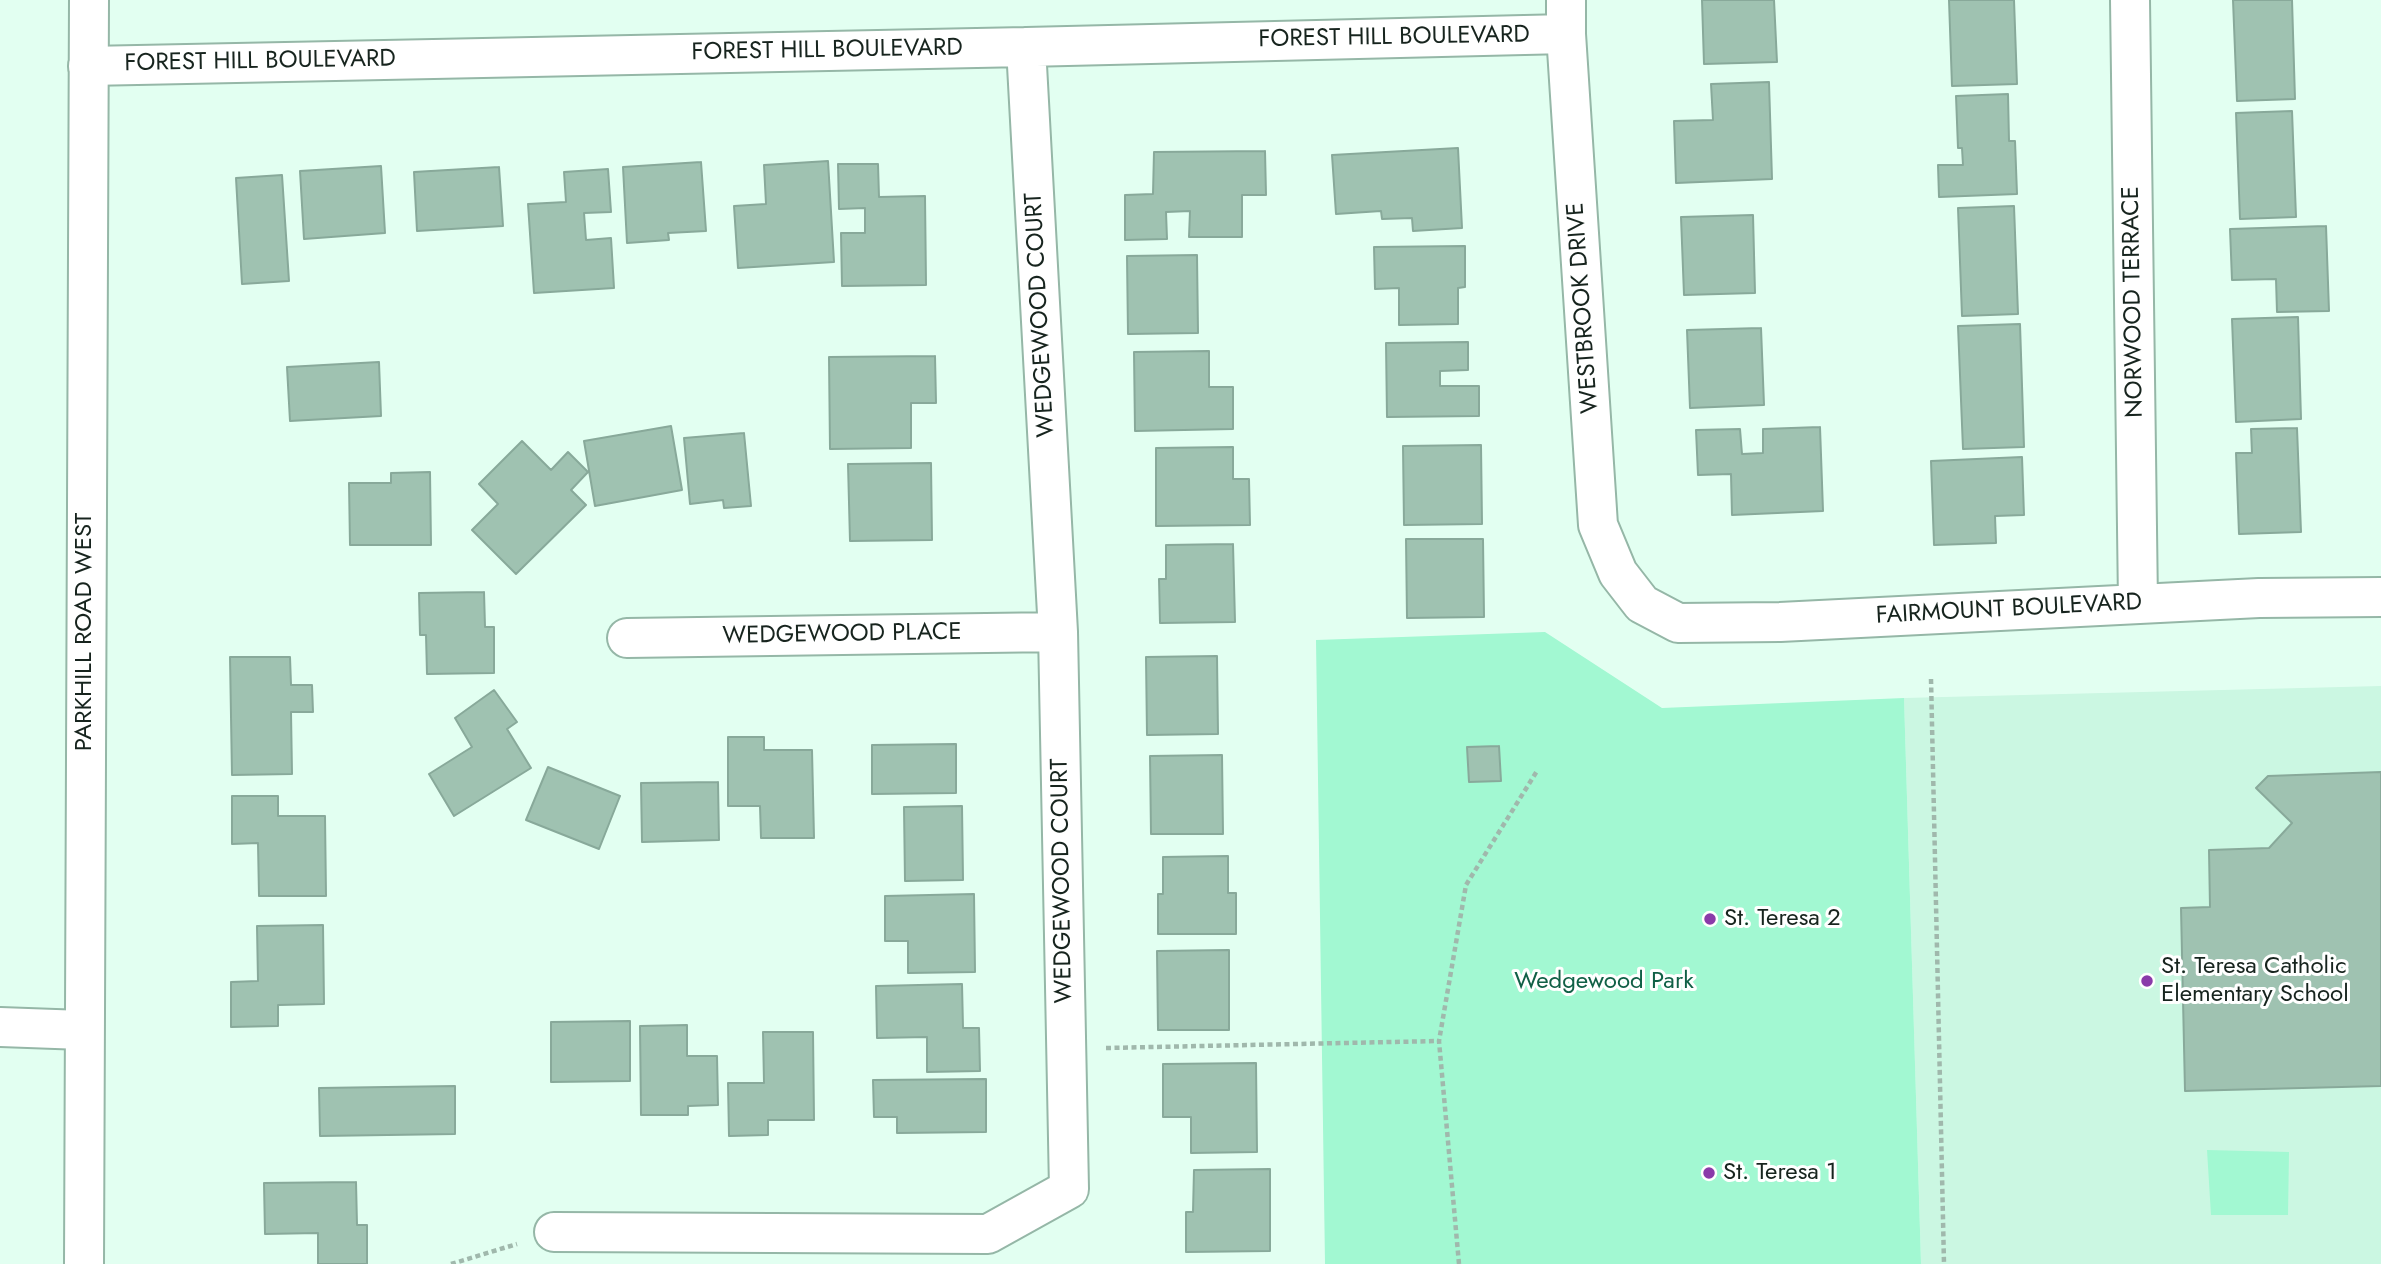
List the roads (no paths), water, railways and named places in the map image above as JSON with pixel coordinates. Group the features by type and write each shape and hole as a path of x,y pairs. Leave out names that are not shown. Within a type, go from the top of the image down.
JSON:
{"street":[{"name":"PARKHILL ROAD WEST","path":"84,1264 89,0"},
{"name":"NORWOOD TERRACE","path":"2130,0 2138,603"},
{"name":"FOREST HILL BOULEVARD","path":"88,66 1026,47 1566,17"},
{"name":"WESTBROOK DRIVE","path":"1566,17 1598,525 1618,573 1642,604"},
{"name":"WEDGEWOOD COURT","path":"554,1232 988,1234 1069,1189 1058,632 1026,47"},
{"name":"FAIRMOUNT BOULEVARD","path":"1642,604 1678,623 1780,622 2138,603 2381,597"},
{"name":"WEDGEWOOD PLACE","path":"627,638 1058,632"},
{"path":"0,1027 83,1030"}],"place":[{"name":"St. Teresa 2","path":"1710,919"},
{"name":"St. Teresa Catholic Elementary School","path":"2147,981"},
{"name":"St. Teresa 1","path":"1709,1173"}],"park label":[{"name":"Wedgewood Park","path":"1604,982"}]}
